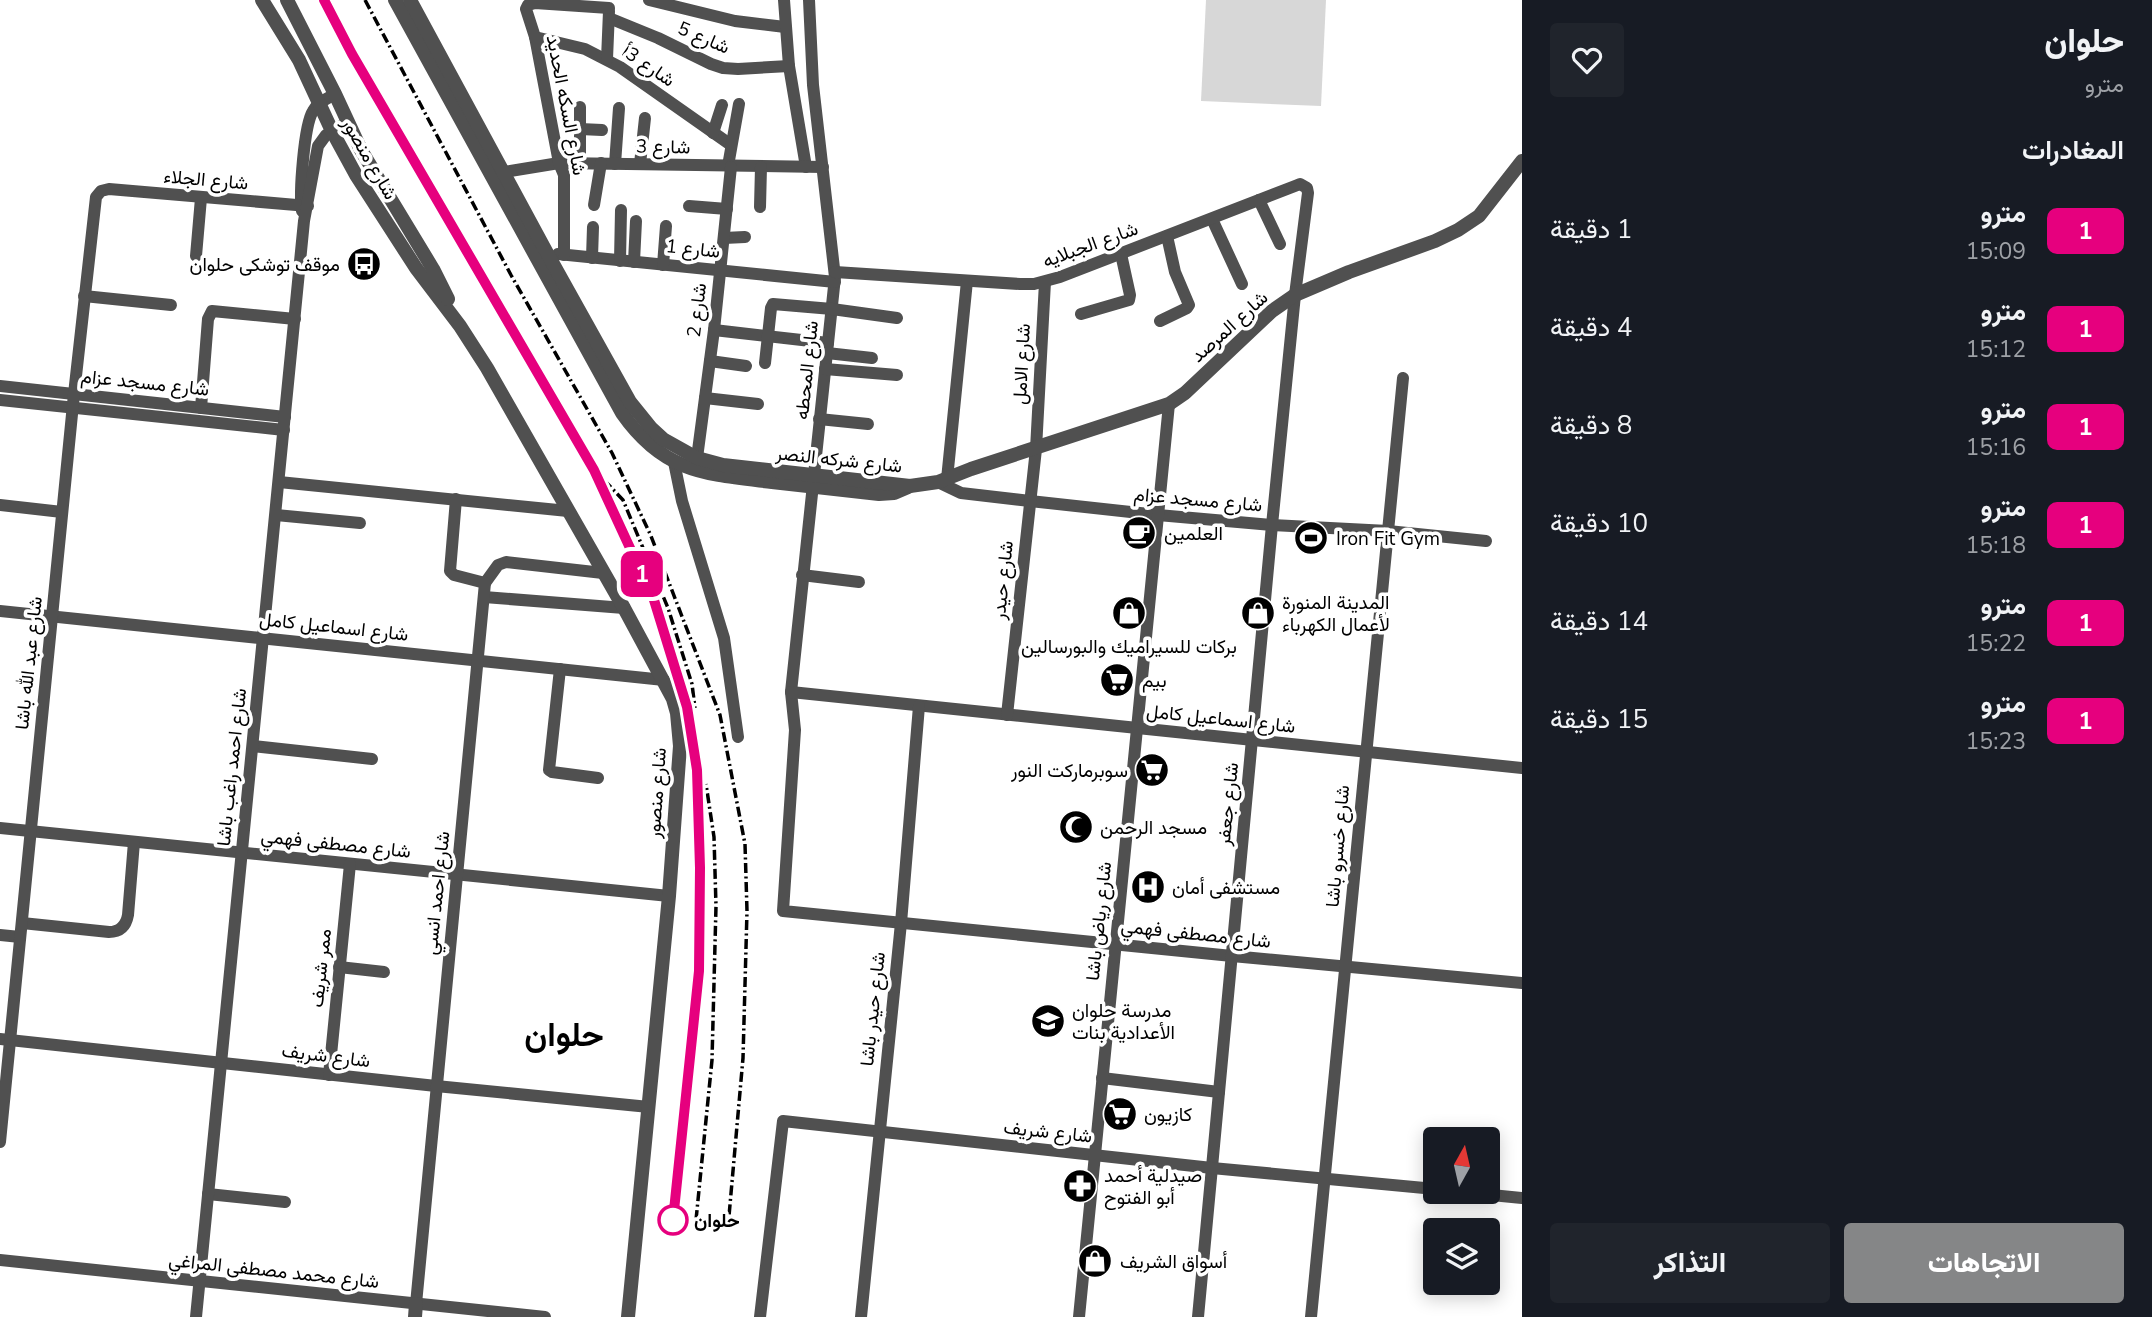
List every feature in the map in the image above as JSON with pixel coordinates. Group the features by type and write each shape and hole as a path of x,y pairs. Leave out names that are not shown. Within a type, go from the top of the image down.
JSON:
{"street":[{"name":"شارع منصور","path":"262,0 285,34 355,175 416,268 460,326 492,377 664,680 677,713 680,746 669,895 628,1317"},
{"name":"شارع منصور","path":"287,0 368,163 433,269 460,326"},
{"name":"شارع شركه النصر","path":"395,0 622,413 645,441 674,462 708,474 814,481"},
{"name":"شارع شركه النصر","path":"410,0 547,253 640,416 663,439 696,458 723,465 886,494 910,486"},
{"path":"649,0 735,21 785,27"},
{"path":"785,0 789,66 807,167"},
{"name":"شارع المحطه","path":"783,911 795,730 791,692 835,277 813,85 809,0"},
{"name":"شارع 5","path":"528,5 535,3 609,9 658,38 723,68 789,66"},
{"name":"شارع السكه الحديد","path":"528,5 527,13 535,37 559,163 564,175 564,255"},
{"path":"607,60 609,9"},
{"name":"شارع 3أ","path":"535,37 585,49 620,66 731,145"},
{"path":"319,103 335,94"},
{"name":"شارع احمد راغب باشا","path":"196,1317 295,319 304,221 301,183 309,123 313,110 319,103"},
{"name":"شارع 2","path":"696,458 714,330 731,145 739,104"},
{"path":"713,133 722,105"},
{"path":"580,107 580,163"},
{"path":"615,164 620,108"},
{"path":"640,164 645,118"},
{"name":"شارع احمد راغب باشا","path":"304,206 318,146 332,131 347,122"},
{"path":"580,129 602,130"},
{"name":"شارع المرصد","path":"942,481 1169,404 1185,393 1272,311 1295,295 1349,272 1418,248 1458,230 1479,216 1522,161"},
{"name":"شارع 3","path":"504,172 559,163 823,167"},
{"path":"594,205 601,163"},
{"path":"760,207 761,167"},
{"name":"شارع جعفر","path":"1198,1317 1272,525 1308,193 1305,185"},
{"name":"شارع الجبلايه","path":"835,277 1020,284 1045,282 1295,186 1305,185"},
{"name":"شارع الجلاء","path":"101,191 117,190 304,206"},
{"name":"شارع عبد الله باشا","path":"0,1142 5,1040 22,923 93,206 101,191"},
{"path":"196,256 201,198"},
{"path":"1259,200 1280,244"},
{"path":"690,206 727,209"},
{"path":"621,210 627,261"},
{"path":"1212,219 1242,284"},
{"path":"627,261 636,221"},
{"path":"663,265 666,226"},
{"path":"592,258 593,227"},
{"path":"1160,321 1189,306 1175,272 1167,236"},
{"path":"724,238 745,237"},
{"name":"شارع 1","path":"547,253 720,270 835,277"},
{"path":"1081,314 1129,300 1121,254"},
{"path":"942,481 967,281"},
{"name":"شارع الامل","path":"1036,449 1045,282"},
{"path":"84,296 171,305"},
{"path":"765,363 773,304 897,318"},
{"path":"201,408 208,319 212,311 295,319"},
{"path":"714,330 768,336 873,358"},
{"path":"710,361 746,366"},
{"path":"825,369 897,375"},
{"name":"شارع خسرو باشا","path":"1311,1317 1403,378"},
{"name":"شارع مسجد عزام","path":"0,386 73,401 285,423"},
{"path":"705,398 758,404"},
{"name":"شارع مسجد عزام","path":"0,400 201,408 285,423"},
{"name":"شارع رياض باشا","path":"1079,1317 1169,404"},
{"path":"819,419 868,424"},
{"name":"شارع حيدر","path":"1007,715 1036,449"},
{"path":"674,462 686,514 724,638 738,737"},
{"name":"شارع مسجد عزام","path":"910,486 942,481 961,493 1030,501 1158,515 1388,531 1486,541"},
{"path":"279,482 568,510"},
{"path":"456,499 450,571 454,575 485,583 498,565 506,562 603,573"},
{"path":"0,505 62,512"},
{"path":"275,515 360,523"},
{"path":"802,575 859,582"},
{"name":"شارع احمد انسي","path":"415,1310 485,583"},
{"path":"484,597 624,608"},
{"name":"شارع اسماعيل كامل","path":"0,611 664,680"},
{"path":"560,668 549,770 598,778"},
{"name":"شارع اسماعيل كامل","path":"791,692 1522,768"},
{"name":"شارع حيدر باشا","path":"861,1317 901,923 919,706"},
{"path":"253,746 372,759"},
{"name":"شارع مصطفى فهمي","path":"0,828 669,895"},
{"path":"22,923 109,932 122,928 128,915 134,842"},
{"name":"ممر شريف","path":"329,1075 350,864"},
{"name":"شارع مصطفى فهمي","path":"783,911 1522,983"},
{"path":"0,935 20,937"},
{"path":"339,967 384,972"},
{"name":"شارع شريف","path":"5,1040 436,1087 649,1107"},
{"path":"1102,1078 1219,1092"},
{"name":"شارع شريف","path":"760,1317 783,1121 1095,1156 1423,1188"},
{"path":"208,1194 285,1202"},
{"path":"1500,1196 1522,1198"},
{"name":"شارع محمد مصطفى المراغي","path":"0,1261 200,1281 415,1310 545,1317"}],"shaded area":[{"path":"1206,0 1326,0 1321,106 1201,101"}],"railway":[{"path":"324,0 352,54 594,470 654,600 687,707 697,770 699,971 673,1220"},
{"path":"365,0 511,275 612,453 651,536 720,715 745,844 747,911 743,1058 729,1216"},
{"path":"604,480 623,500 668,608 692,684 695,708"},
{"path":"696,1220 712,1060 716,906 714,837 706,784"}],"metro line":[{"name":"1","path":"324,0 352,54 594,470 654,600 687,707 697,770 699,971 673,1220"}],"place":[{"name":"موقف توشكى حلوان","path":"364,264"},
{"name":"العلمين","path":"1139,533"},
{"name":"Iron Fit Gym","path":"1311,538"},
{"name":"بركات للسيراميك والبورسالين","path":"1129,613"},
{"name":"المدينة المنورة لأعمال الكهرباء","path":"1258,613"},
{"name":"بيم","path":"1117,680"},
{"name":"سوبرماركت النور","path":"1152,770"},
{"name":"مسجد الرحمن","path":"1076,827"},
{"name":"مستشفى أمان","path":"1148,887"},
{"name":"مدرسة حلوان الأعدادية بنات","path":"1048,1021"},
{"name":"كازيون","path":"1120,1114"},
{"name":"صيدلية أحمد أبو الفتوح","path":"1080,1186"},
{"name":"حلوان","path":"673,1220"},
{"name":"أسواق الشريف","path":"1095,1261"}],"district":[{"name":"حلوان","path":"564,1034"}]}
